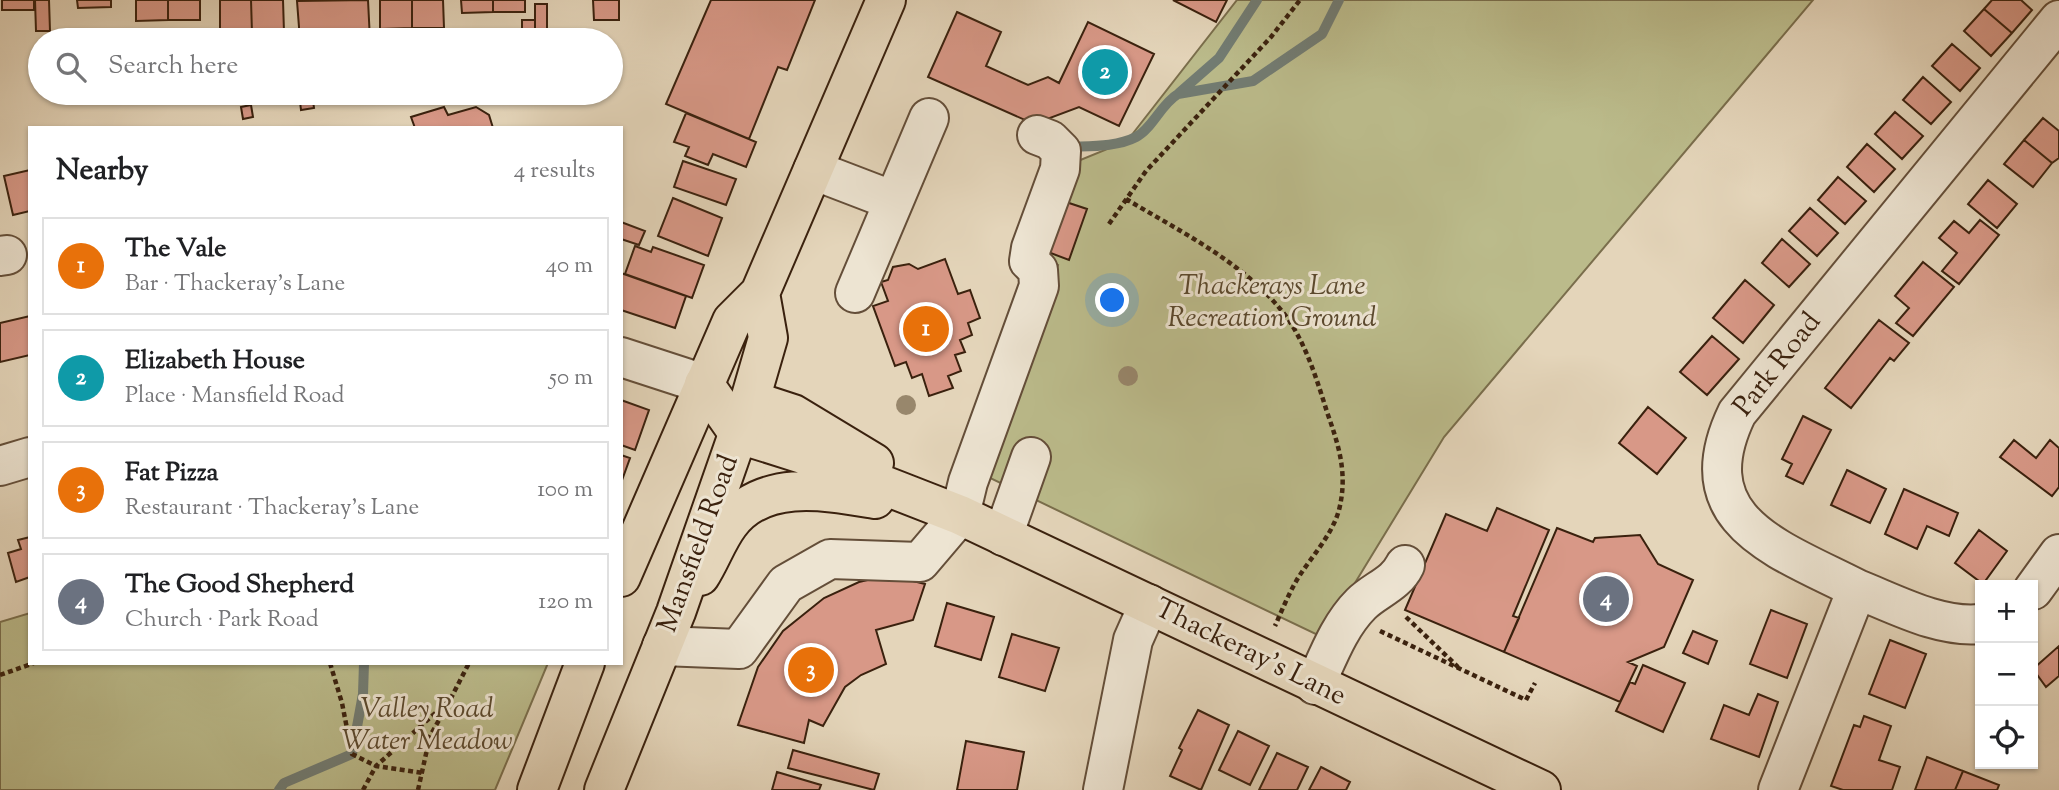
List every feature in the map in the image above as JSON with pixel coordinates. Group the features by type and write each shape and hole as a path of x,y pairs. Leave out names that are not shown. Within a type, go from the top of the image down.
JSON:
{"main road":[{"name":"Mansfield Road","path":"623,572 732,321 760,293 886,0"},
{"name":"Mansfield Road","path":"604,790 669,629 745,417 768,338 760,293"},
{"name":"Thackeray's Lane","path":"704,384 745,417 793,414 960,515 1541,790"},
{"name":"Thackeray's Lane","path":"669,629 730,522 743,510 778,494 833,491 960,515"},
{"path":"537,790 584,665"}],"street":[{"name":"Park Road","path":"1975,624 1955,624 1937,619 1752,550 1728,499 1722,454 1737,413 2059,20"},
{"path":"855,293 929,118"},
{"path":"669,629 739,649 786,584 830,559 920,562 960,515 968,482 1039,286 1038,270 1029,261 1031,248 1060,169 1061,151 1050,140 1037,135"},
{"path":"813,170 894,201"},
{"path":"623,358 704,384"},
{"path":"1003,536 1031,457"},
{"path":"0,466 28,458"},
{"path":"2038,583 2059,554"},
{"path":"1315,685 1337,638 1361,604 1396,579 1405,565"},
{"path":"1779,790 1857,589"},
{"path":"1103,790 1133,640 1149,604"}],"path":[{"path":"1110,224 1146,172 1271,37 1300,0"},
{"path":"1126,199 1249,279 1270,299 1288,320 1308,355 1339,446 1345,482 1338,514 1297,580 1260,659"},
{"path":"1406,617 1461,670"},
{"path":"1337,638 1347,643 1362,622 1527,701 1535,683"},
{"path":"0,675 28,665"},
{"path":"331,665 342,703 352,754 376,766 423,773"},
{"path":"418,790 430,736 468,665"},
{"path":"363,790 376,766 450,700"}],"green space":[{"name":"Thackerays Lane Recreation Ground","path":"1237,0 1813,0 1444,437 1322,637 990,478 995,445 1058,265 1039,257 1073,163 1127,141"},
{"name":"Valley Road Water Meadow","path":"28,614 28,665 547,665 495,790 0,790 0,622"}],"building":[{"path":"2,0 34,0 34,10 2,10"},
{"path":"35,0 49,0 50,28 36,28"},
{"path":"77,0 111,0 111,7 78,8"},
{"path":"136,0 168,0 168,20 136,21"},
{"path":"168,0 200,0 200,20 168,20"},
{"path":"220,0 251,0 252,28 220,28"},
{"path":"251,0 283,0 284,28 252,28"},
{"path":"368,0 369,28 299,28 297,1"},
{"path":"380,0 412,0 412,28 380,28"},
{"path":"412,0 443,0 444,28 412,28"},
{"path":"461,0 493,0 493,12 462,13"},
{"path":"493,0 525,0 525,12 493,12"},
{"path":"593,0 619,0 619,20 594,20"},
{"path":"711,0 815,0 787,70 778,67 749,139 666,104"},
{"path":"1173,0 1227,0 1216,22"},
{"path":"1992,0 2021,0 2032,10 2012,33 1984,9"},
{"path":"535,4 547,4 547,28 535,28"},
{"path":"1984,9 2012,33 1991,56 1964,31"},
{"path":"957,12 1001,32 986,66 1028,85 1048,77 1059,83 1088,22 1154,54 1119,126 1079,107 1034,124 928,77"},
{"path":"522,20 535,20 535,28 522,28"},
{"path":"1952,44 1980,68 1960,91 1932,66"},
{"path":"1923,77 1951,102 1931,124 1903,100"},
{"path":"251,105 253,117 243,119 241,107"},
{"path":"300,105 314,105 314,108 301,110"},
{"path":"444,107 448,115 476,107 489,115 492,126 414,126 411,117"},
{"path":"1895,112 1923,136 1902,159 1875,134"},
{"path":"686,113 756,142 746,167 713,154 708,165 685,156 689,147 674,142"},
{"path":"2043,118 2059,131 2059,158 2052,163 2024,140"},
{"path":"2024,140 2052,163 2033,187 2004,164"},
{"path":"1867,144 1895,169 1874,192 1847,167"},
{"path":"683,161 736,179 726,205 674,187"},
{"path":"28,170 28,211 13,215 4,176"},
{"path":"1838,177 1866,201 1845,224 1818,200"},
{"path":"1988,180 2017,204 1997,228 1968,204"},
{"path":"673,198 722,218 708,256 658,236"},
{"path":"1066,202 1087,209 1069,260 1048,252"},
{"path":"1810,208 1838,233 1817,256 1789,231"},
{"path":"1980,220 1999,235 1959,284 1942,271 1957,253 1939,238 1954,221 1969,233"},
{"path":"623,223 645,231 639,245 623,240"},
{"path":"1782,239 1810,264 1789,287 1762,263"},
{"path":"635,246 651,252 653,247 704,265 692,298 625,274"},
{"path":"945,259 958,294 970,290 980,318 968,323 972,335 960,340 965,352 955,355 961,371 948,376 953,388 929,396 922,374 912,378 906,362 895,366 873,306 888,301 881,282 888,280 893,267 909,264 918,269"},
{"path":"1923,262 1954,287 1913,336 1896,323 1909,308 1895,296"},
{"path":"623,274 686,296 675,328 623,311"},
{"path":"1745,280 1774,305 1743,343 1713,318"},
{"path":"28,316 28,355 0,362 0,323"},
{"path":"1879,320 1909,343 1894,361 1890,358 1851,408 1825,388"},
{"path":"1712,336 1739,359 1707,395 1680,372"},
{"path":"623,401 649,410 635,450 623,446"},
{"path":"1648,407 1686,438 1657,474 1619,443"},
{"path":"1803,416 1831,430 1803,484 1786,476 1792,464 1782,459"},
{"path":"2014,440 2036,458 2050,440 2059,448 2059,487 2052,496 2000,457"},
{"path":"623,456 630,458 623,477"},
{"path":"1847,470 1886,489 1870,523 1831,505"},
{"path":"1904,489 1958,513 1949,536 1927,526 1917,549 1885,534"},
{"path":"1497,508 1549,530 1513,616 1519,618 1504,652 1405,610 1446,514 1487,531"},
{"path":"1557,528 1593,542 1595,538 1640,535 1658,564 1693,580 1664,647 1628,662 1637,666 1620,702 1504,652"},
{"path":"1979,530 2007,551 1986,580 1978,580 1955,563"},
{"path":"28,538 28,578 16,582 8,553 21,549 18,540"},
{"path":"889,575 925,584 913,620 876,630 886,664 861,675 845,687 823,726 809,720 804,743 738,725 758,667 783,631 824,598 859,582"},
{"path":"947,603 994,617 981,660 935,646"},
{"path":"1771,610 1807,624 1787,678 1750,664"},
{"path":"1693,631 1717,641 1708,664 1683,653"},
{"path":"1012,634 1059,648 1045,691 999,677"},
{"path":"1890,640 1926,654 1905,708 1869,694"},
{"path":"2059,646 2059,676 2046,687 2038,676 2038,665"},
{"path":"1643,665 1685,683 1663,732 1616,711 1630,682 1635,684"},
{"path":"1758,694 1778,702 1759,757 1711,739 1724,705 1749,715"},
{"path":"1198,710 1229,725 1201,790 1170,776 1182,750 1179,748"},
{"path":"1864,716 1891,726 1879,760 1900,767 1892,790 1843,790 1831,786 1854,725 1860,727"},
{"path":"1238,731 1269,746 1250,785 1219,770"},
{"path":"966,741 1024,752 1017,790 957,790"},
{"path":"793,750 879,774 874,790 788,768"},
{"path":"1277,753 1308,767 1297,790 1259,790"},
{"path":"1927,757 1963,771 1955,790 1915,790"},
{"path":"1321,767 1350,782 1346,790 1309,790"},
{"path":"1963,771 1999,785 1997,790 1955,790"},
{"path":"777,772 821,785 819,790 772,790"}],"waterway":[{"path":"1179,93 1219,58 1257,0"},
{"path":"1070,147 1129,140 1142,133 1178,94 1253,81 1322,34 1339,0"},
{"path":"279,790 284,783 352,754 363,694 364,665"}],"place":[{"name":"Elizabeth House","path":"1105,72"},
{"name":"The Vale","path":"926,329"},
{"name":"The Good Shepherd","path":"1606,599"},
{"name":"Fat Pizza","path":"811,670"}]}
